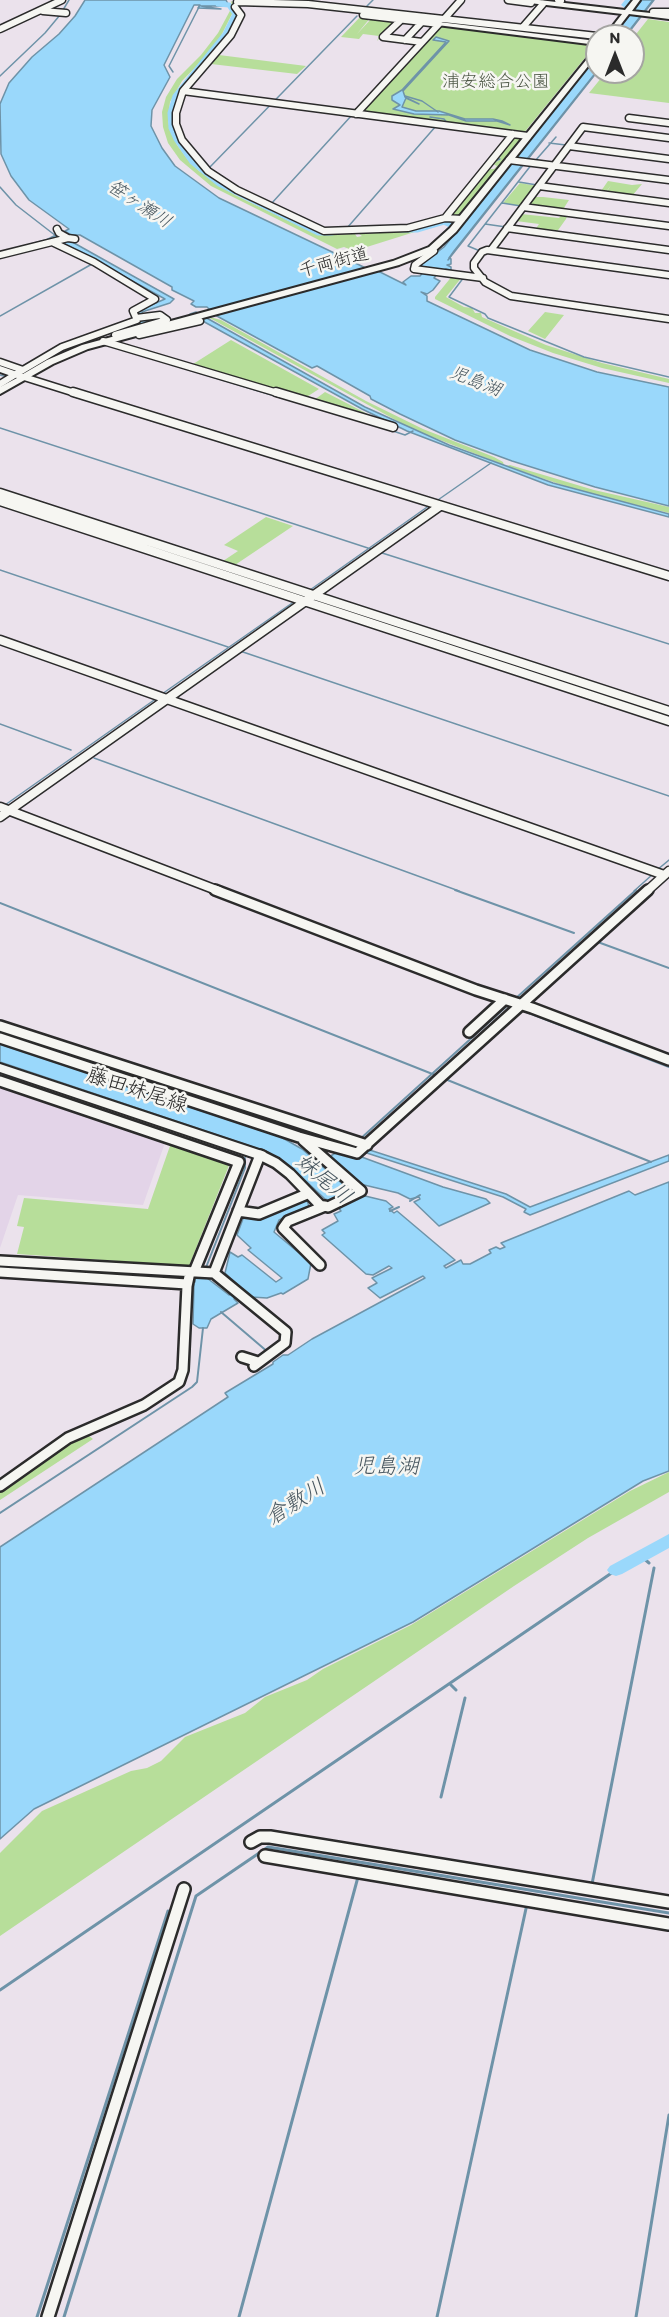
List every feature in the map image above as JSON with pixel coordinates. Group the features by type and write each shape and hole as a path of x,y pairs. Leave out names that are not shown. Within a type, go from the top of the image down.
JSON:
{"main road":[{"name":"藤田妹尾線","path":"0,1068 260,1155"}],"street":[{"path":"0,35 62,0"},
{"path":"354,114 461,0"},
{"path":"508,0 546,2 605,10"},
{"path":"521,0 605,10 669,14"},
{"path":"619,24 637,0"},
{"path":"521,27 546,2 560,1 630,11"},
{"path":"237,3 283,3 365,10 585,38"},
{"path":"237,3 247,7 283,3 400,20 422,22 442,20 521,27 585,37"},
{"path":"237,3 241,15"},
{"path":"365,10 370,5"},
{"path":"247,7 217,54 183,91 176,112 176,124 182,140 194,157 223,182 320,230 408,228 445,218 462,219"},
{"path":"0,29 44,11 63,13"},
{"path":"400,20 383,37 421,42"},
{"path":"405,40 422,22"},
{"name":"千両街道","path":"0,391 21,373 103,341 376,268 432,249 447,237 462,219 585,65"},
{"path":"183,91 528,136"},
{"path":"628,118 669,123"},
{"path":"491,250 583,127 669,138"},
{"path":"445,218 513,134"},
{"path":"569,146 669,159"},
{"path":"511,160 669,180"},
{"path":"539,186 669,203"},
{"path":"523,207 669,226"},
{"path":"507,228 669,250"},
{"path":"57,229 74,252 154,297 154,301 133,311 141,318"},
{"path":"0,255 63,240"},
{"path":"432,249 434,251 414,266 414,269 483,278"},
{"path":"669,275 491,250 482,252 474,263 474,268 485,282 511,296 669,319"},
{"path":"0,384 62,347 130,324 141,318 162,316 167,320 105,338 103,341"},
{"path":"116,338 200,321"},
{"path":"103,341 393,427"},
{"path":"0,362 21,373"},
{"path":"0,369 21,373 669,576"},
{"path":"0,377 8,379"},
{"path":"0,493 305,599 669,721"},
{"path":"0,501 305,599 669,711"},
{"path":"4,812 162,699 377,551 437,505"},
{"path":"0,640 661,873 593,940 511,1004 468,1032"},
{"path":"4,812 511,1004 669,1060"},
{"path":"0,1038 351,1153 511,1004"},
{"path":"0,1026 362,1145"},
{"path":"0,1081 239,1162 189,1277 186,1344 179,1382 144,1406 68,1438 0,1486"},
{"path":"299,1137 361,1191 342,1202 324,1206 288,1221 283,1228 321,1265"},
{"path":"214,1273 260,1155 276,1163 320,1206 324,1206"},
{"path":"238,1210 259,1214 307,1194"},
{"path":"0,1261 189,1277"},
{"path":"0,1272 189,1277 214,1273 264,1316 284,1328 287,1338 285,1343 258,1362 242,1357"},
{"path":"251,1842 260,1837 270,1837 669,1902"},
{"path":"265,1856 669,1924"},
{"path":"48,2317 183,1889"}],"shaded area":[{"path":"0,1085 166,1140 143,1205 18,1195 0,1248"}],"green space":[{"path":"231,1 239,14 232,14 211,51 182,81 170,102 168,121 170,129 177,145 188,160 199,171 235,195 318,235 355,234 357,237 362,236 359,234 362,233 421,230 354,251 344,247 337,249 211,186 180,160 168,143 163,127 162,112 166,97 177,79 201,55 218,33 232,7"},
{"path":"361,16 371,17 357,34 372,18 397,20 377,41 379,36 363,34 359,39 341,37"},
{"name":"浦安総合公園","path":"648,19 669,22 669,103 589,93 596,84 645,84 644,24"},
{"name":"浦安総合公園","path":"441,26 585,44 585,58 523,134 359,114"},
{"path":"219,55 306,66 297,74 211,64"},
{"path":"514,137 523,138 461,216 450,216 488,169 494,169 497,166 493,164 501,159 498,158"},
{"path":"608,181 632,185 642,184 632,196 606,193 611,185 606,192 601,191"},
{"path":"520,183 537,186 522,206 503,203"},
{"path":"534,197 569,200 562,211 527,206"},
{"path":"563,213 568,214 556,233 535,230 539,224 516,221 521,214 559,218"},
{"path":"453,275 462,277 446,297 464,307 472,308 475,313 481,313 482,317 546,345 602,363 669,379 669,383 602,368 553,353 510,336 435,299"},
{"path":"545,312 564,315 545,339 528,331"},
{"path":"206,316 221,320 366,401 423,429 494,457 504,465 412,429"},
{"path":"231,340 319,389 302,400 190,366"},
{"path":"325,392 387,424 310,403"},
{"path":"510,465 594,490 669,507 669,513 586,493 506,466"},
{"path":"266,517 293,526 232,567 220,563 238,551 224,545"},
{"path":"171,1143 230,1163 189,1266 17,1254 24,1227 17,1226 24,1198 148,1209"},
{"path":"84,1432 93,1439 0,1500 0,1490"},
{"path":"669,1472 669,1492 588,1538 514,1586 0,1936 0,1853 42,1811 131,1771 147,1768 161,1761 185,1737 245,1713 265,1697 307,1680 323,1669 411,1625 630,1491"}],"water":[{"name":"笹ヶ瀬川","path":"85,0 226,0 229,6 201,6 221,9 198,8 200,5 194,5 164,65 170,77 152,110 151,126 162,148 175,166 219,198 406,285 403,282 411,276 420,276 426,269 421,265 444,247 585,71 587,84 454,251 449,258 451,264 447,265 451,267 451,270 446,269 437,274 434,278 440,281 433,290 427,294 421,292 427,296 427,301 530,350 597,372 669,387 669,506 595,487 455,440 371,399 370,396 317,366 312,368 215,315 207,307 196,307 191,304 194,301 172,290 172,287 80,235 71,235 65,231 69,229 29,200 11,176 1,154 0,104 9,83 32,57 59,34"},
{"path":"642,0 653,0 634,24 623,24"},
{"path":"436,37 449,41 403,91 405,97 419,104 406,98 402,107 416,111 439,111 465,119 493,119 510,125 497,121 466,121 449,115 414,114 393,109 400,105 392,100 392,96 402,90 446,42 433,40"},
{"path":"58,234 174,299 170,303 142,312 144,316 160,316 161,319 90,339 136,323 135,312 165,299 58,240 48,239"},
{"path":"196,312 365,407 449,445 553,483 669,514 669,517 548,485 407,431 362,409 190,314"},
{"name":"妹尾川","path":"0,1044 281,1137 302,1149 353,1193 334,1202 325,1199 293,1169 268,1152 0,1062"},
{"path":"348,1143 506,1194 530,1207 669,1155 669,1161 530,1215 524,1212 526,1209 503,1197 345,1146"},
{"path":"337,1152 359,1156 443,1187 486,1199 490,1203 439,1226 414,1202 420,1199 419,1197 410,1199 398,1193 360,1184 329,1157"},
{"name":"児島湖","path":"669,1182 669,1471 643,1481 413,1622 34,1809 0,1839 0,1547 228,1397 225,1393 273,1364 283,1355 288,1355 312,1339 425,1278 423,1276 380,1298 368,1288 377,1283 372,1278 392,1268 389,1266 373,1275 366,1274 322,1235 325,1233 322,1230 338,1221 334,1214 341,1211 338,1207 361,1195 386,1201 393,1207 389,1209 394,1213 397,1211 455,1260 444,1266 446,1268 461,1260 463,1264 470,1264 491,1253 489,1250 505,1247 501,1243 629,1191 635,1195"},
{"path":"298,1200 307,1201 309,1206 279,1220 274,1232 311,1263 308,1279 283,1294 267,1298 251,1297 225,1273 230,1252 238,1257 242,1255 276,1282 282,1278 248,1250 251,1248 237,1235 244,1216 260,1220"},
{"path":"193,1277 207,1278 235,1297 238,1303 211,1319 207,1328 199,1328 193,1324 194,1284 192,1283 195,1279"}],"waterway":[{"path":"63,10 69,0"},
{"path":"365,8 373,0"},
{"path":"625,5 629,0"},
{"path":"635,24 654,0"},
{"path":"218,4 229,5 235,14 225,34 175,96 170,113 171,128 176,139 192,162 219,184 318,233 332,233"},
{"path":"173,72 169,66 199,7"},
{"path":"0,76 45,33 60,15"},
{"path":"209,168 357,16"},
{"path":"448,260 587,84"},
{"path":"405,96 422,101 438,112"},
{"path":"271,204 352,115"},
{"path":"430,117 444,119 448,124"},
{"path":"347,228 436,126"},
{"path":"551,143 556,137"},
{"path":"535,161 551,143"},
{"path":"551,143 566,145"},
{"path":"495,161 500,159 496,158"},
{"path":"485,224 532,164"},
{"path":"519,182 537,185"},
{"path":"0,187 16,205 56,236"},
{"path":"502,203 521,206"},
{"path":"401,230 417,230 444,222 450,225"},
{"path":"480,251 468,246 485,224"},
{"path":"485,224 506,227"},
{"path":"9,250 49,239"},
{"path":"0,316 92,264"},
{"path":"464,277 449,297 485,314 488,318 584,357 669,377"},
{"path":"117,348 275,396"},
{"path":"0,375 7,377"},
{"path":"0,428 369,548"},
{"path":"390,430 405,435 413,431"},
{"path":"435,502 491,463"},
{"path":"369,548 430,505"},
{"path":"131,540 669,717"},
{"path":"310,590 369,548"},
{"path":"369,548 374,550"},
{"path":"379,552 669,644"},
{"path":"0,570 228,647"},
{"path":"162,694 295,601"},
{"path":"240,651 669,796"},
{"path":"5,805 157,698"},
{"path":"0,724 71,750"},
{"path":"94,758 459,891"},
{"path":"657,870 669,860"},
{"path":"634,891 653,874"},
{"path":"455,890 574,933"},
{"path":"515,999 636,890"},
{"path":"0,903 432,1074"},
{"path":"595,941 669,968"},
{"path":"432,1074 508,1005"},
{"path":"521,1010 669,1067"},
{"path":"28,1040 348,1144"},
{"path":"359,1140 432,1074"},
{"path":"0,1076 245,1158 245,1168 205,1270"},
{"path":"445,1079 651,1162"},
{"path":"410,1201 420,1195"},
{"path":"390,1211 399,1207"},
{"path":"221,1312 269,1353"},
{"path":"0,1513 192,1387 197,1382 203,1328"},
{"path":"616,1570 669,1540"},
{"path":"641,1556 649,1563"},
{"path":"592,1884 654,1568"},
{"path":"0,1990 616,1570"},
{"path":"450,1684 456,1690"},
{"path":"441,1797 465,1698"},
{"path":"64,2317 196,1896 268,1847 669,1913"},
{"path":"239,2317 358,1877"},
{"path":"437,2317 527,1904"},
{"path":"37,2317 168,1911"},
{"path":"636,2317 669,2115"}],"water label":[{"name":"倉敷川","path":"296,1503"}]}
